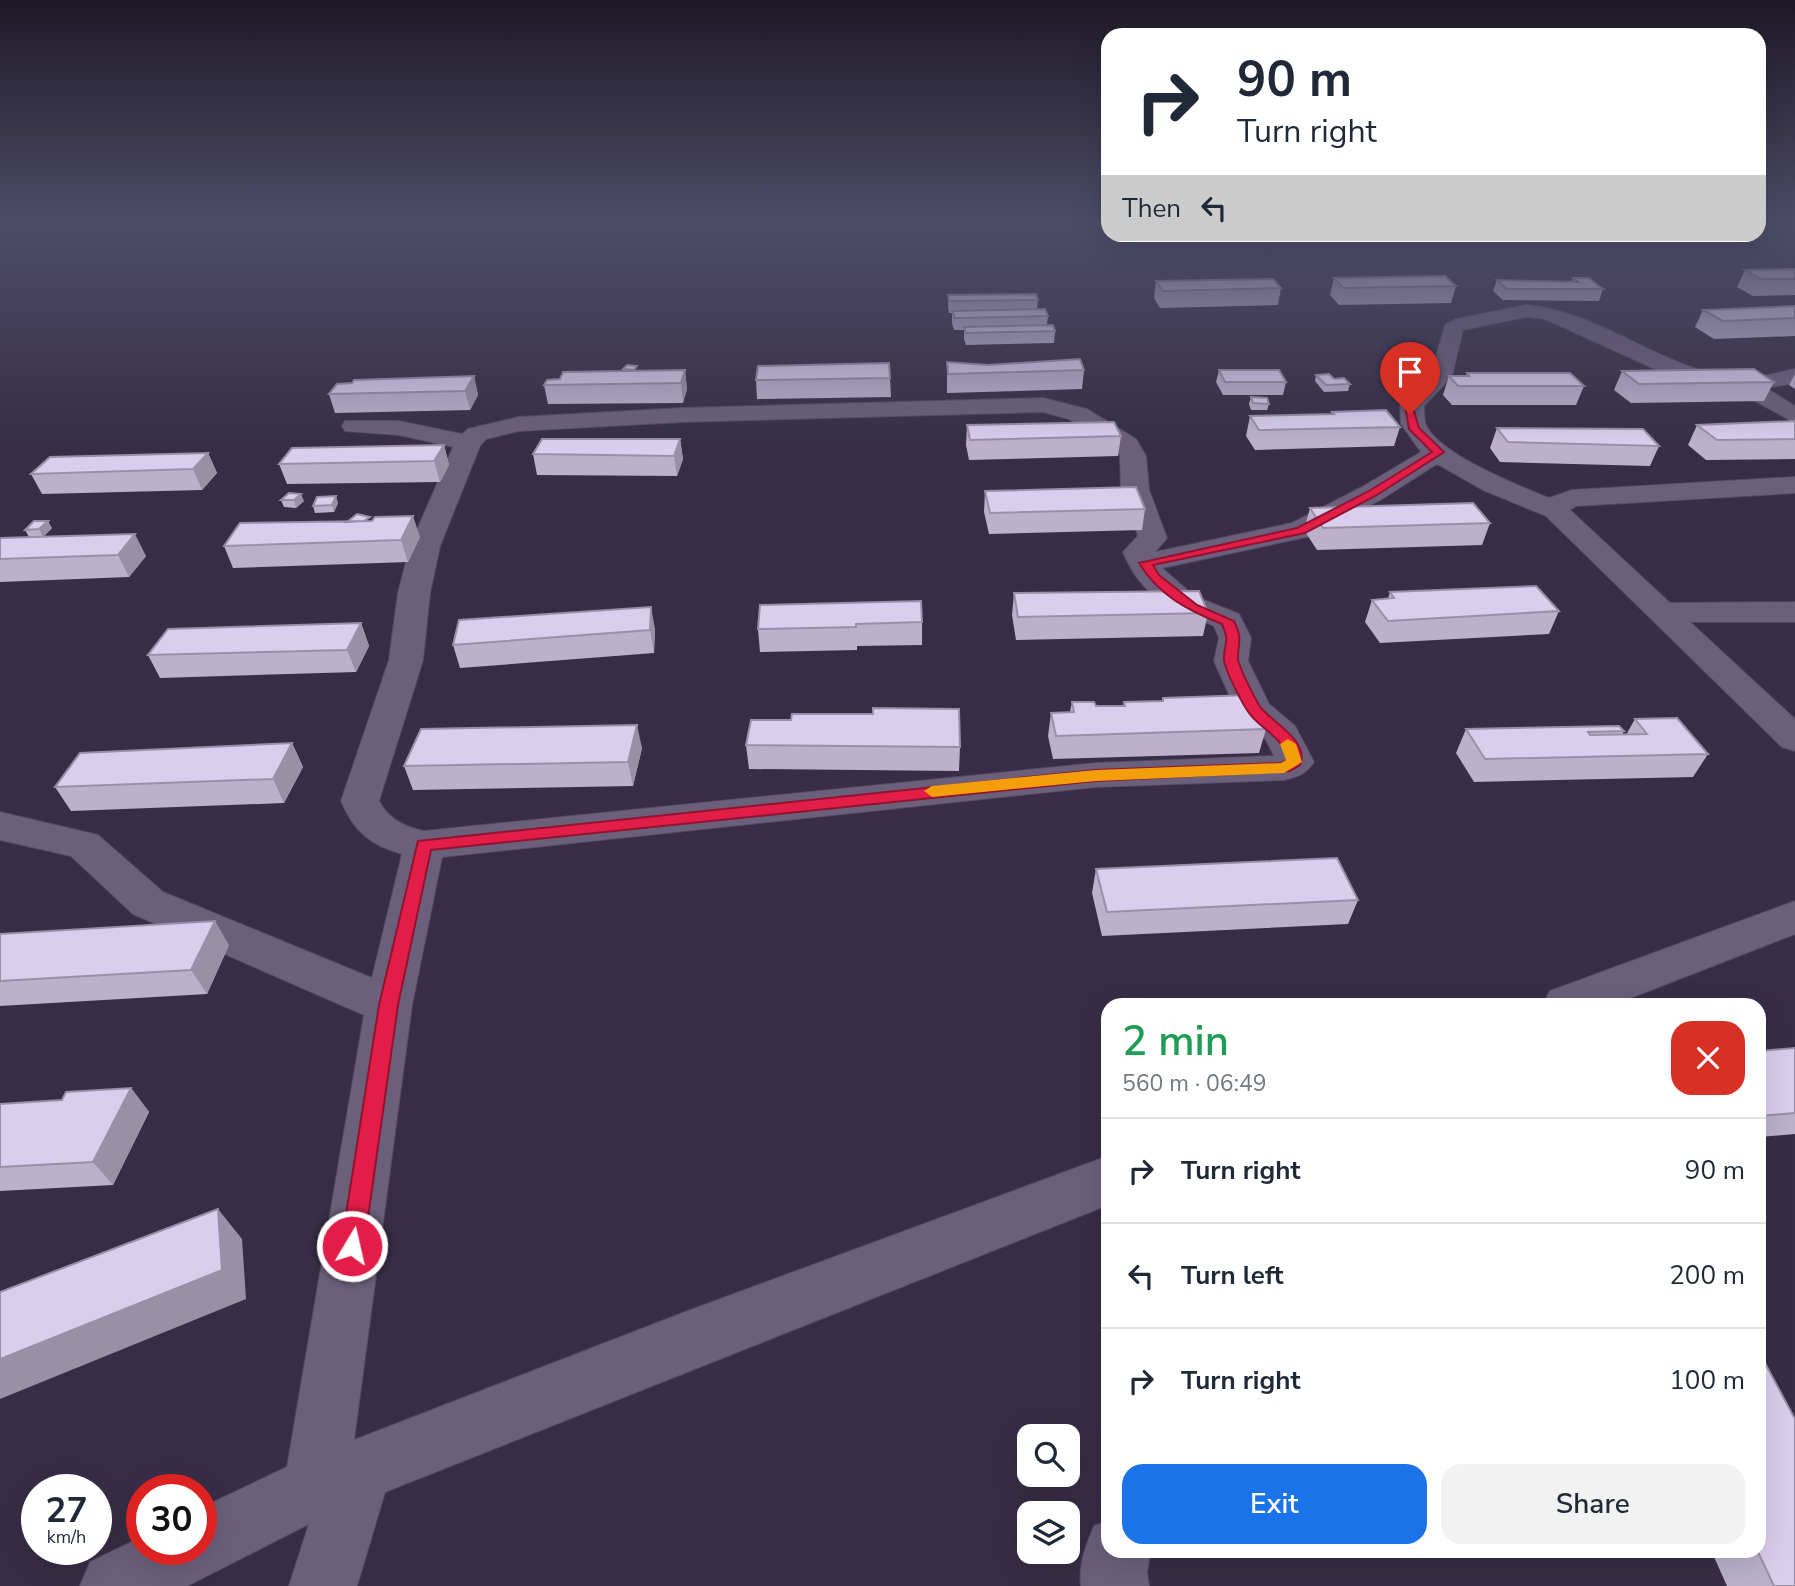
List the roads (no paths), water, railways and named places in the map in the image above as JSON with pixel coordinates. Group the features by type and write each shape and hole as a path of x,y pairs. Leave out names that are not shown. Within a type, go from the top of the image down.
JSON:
{"street":[{"path":"1795,416 1744,385 1665,365 1549,313 1526,311 1464,322 1452,329 1440,379 1419,393 1410,414 1414,429 1439,452 1482,480 1556,510 1562,519 1795,739"},
{"path":"1744,385 1795,376"},
{"path":"1043,405 1062,408 1111,431 1127,444 1133,456 1135,490 1153,538 1138,552 1154,578 1192,608 1228,621 1235,638 1231,661 1254,710 1282,734 1295,762 1284,768 1261,770 1096,775 424,845 401,842 381,832 368,820 360,801 405,660 414,593 425,546 468,443 477,433 519,424 696,415 1043,405"},
{"path":"354,426 400,428 468,443"},
{"path":"1145,563 1301,530 1373,493 1439,452"},
{"path":"1556,510 1559,503 1572,498 1795,485"},
{"path":"1661,613 1795,612"},
{"path":"0,826 84,845 148,903 389,1005"},
{"path":"323,1586 389,1005 424,845"},
{"path":"1582,998 1795,917"},
{"path":"217,1535 337,1479 685,1341 1101,1183"},
{"path":"1115,1586 1113,1572 1116,1558"},
{"path":"114,1586 157,1565"}]}
